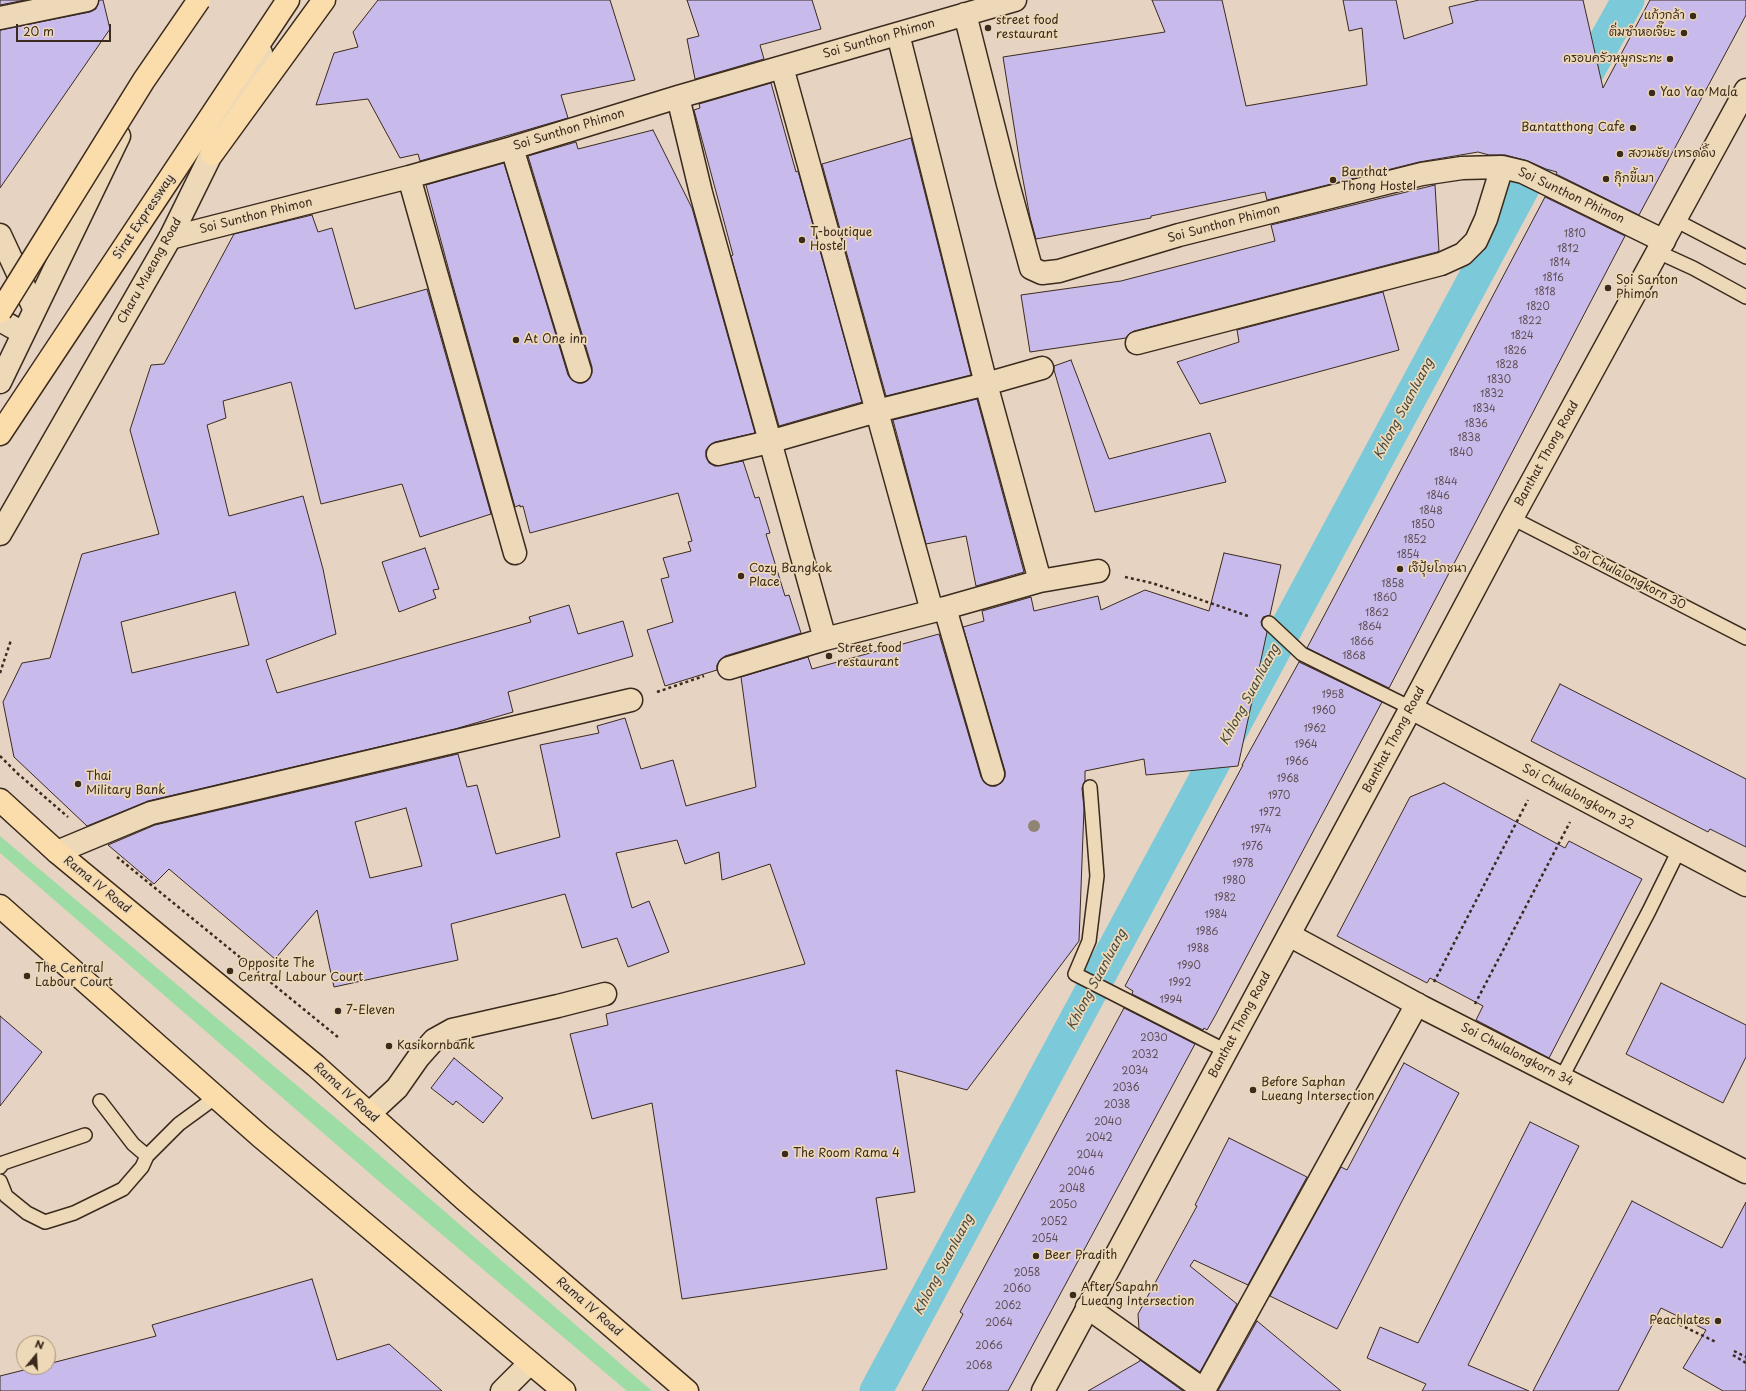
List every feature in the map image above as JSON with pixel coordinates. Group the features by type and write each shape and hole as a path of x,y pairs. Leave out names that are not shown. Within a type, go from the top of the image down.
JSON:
{"main road":[{"path":"0,312 144,80 199,0"},
{"name":"Sirat Expressway","path":"0,434 288,0"},
{"path":"212,154 324,0"},
{"name":"Rama IV Road","path":"0,800 56,852 316,1066 464,1199 687,1391"},
{"path":"0,906 260,1136 564,1391"}],"street":[{"path":"0,18 87,0"},
{"path":"0,382 34,308 120,133 188,0"},
{"name":"Charu Mueang Road","path":"0,534 170,238 288,0"},
{"name":"Soi Sunthon Phimon","path":"170,238 409,177 512,148 678,97 1015,0"},
{"name":"Soi Sunthon Phimon","path":"965,14 1031,268 1042,273 1059,271 1179,235 1422,174 1462,168 1513,169 1556,187 1661,246"},
{"path":"898,34 986,384 1040,580"},
{"path":"782,67 877,410 939,609 993,774"},
{"name":"Banthat Thong Road","path":"1043,1391 1512,518 1746,90"},
{"path":"678,97 701,193 825,639"},
{"path":"512,148 580,371"},
{"path":"1137,343 1440,264 1463,254 1476,241 1513,169"},
{"path":"409,177 515,553"},
{"path":"0,235 34,308"},
{"path":"0,320 23,333"},
{"path":"718,454 769,442 877,410 986,384 1042,368"},
{"path":"729,668 825,639 939,609 1040,580 1098,571"},
{"path":"56,852 151,813 631,700"},
{"name":"Soi Chulalongkorn 32","path":"1411,708 1746,885"},
{"name":"Soi Chulalongkorn 34","path":"1289,935 1419,1005 1746,1172"},
{"path":"369,1114 397,1088 418,1058 434,1040 452,1030 605,994"},
{"path":"1087,1307 1204,1391 1419,1005"},
{"path":"502,1391 530,1362"}],"lane":[{"path":"1675,220 1746,257"},
{"path":"1661,246 1693,268 1746,297"},
{"name":"Soi Chulalongkorn 30","path":"1512,518 1746,638"},
{"path":"1269,623 1302,654 1411,708"},
{"path":"1090,787 1097,876 1089,941 1075,974 1226,1052"},
{"path":"1562,1078 1679,850"},
{"path":"0,1181 6,1196 26,1213 45,1222 74,1213 123,1189 142,1168 147,1156 180,1124 216,1097"},
{"path":"100,1101 133,1144 147,1156"},
{"path":"0,1167 3,1163 85,1135"}],"path":[{"path":"1098,571 1152,583 1269,623"},
{"path":"0,673 12,640"},
{"path":"631,700 729,668"},
{"path":"0,756 17,773 93,837 339,1038"},
{"path":"1419,1005 1540,776"},
{"path":"1462,1027 1583,799"},
{"path":"1674,1322 1716,1342"},
{"path":"1734,1351 1746,1357"},
{"path":"1733,1355 1746,1363"}],"green space":[{"path":"0,836 369,1146 652,1391 627,1391 375,1178 0,853"}],"building":[{"path":"0,0 25,0 0,5"},
{"path":"99,0 103,0 110,29 0,188 0,30 90,12 96,9"},
{"path":"378,0 610,0 635,80 561,95 568,118 420,161 418,154 400,158 368,99 316,105 334,53 358,47 353,32"},
{"path":"687,0 812,0 821,29 760,45 764,59 695,79 687,39 699,36"},
{"path":"1152,0 1222,0 1246,106 1367,85 1362,28 1349,31 1343,0 1396,0 1404,39 1453,23 1449,7 1479,0 1583,0 1603,88 1650,0 1746,0 1746,15 1639,215 1556,174 1557,172 1528,161 1505,155 1489,155 1478,152 1419,162 1267,200 1265,192 1151,216 1151,218 1036,239 1030,217 1020,164 1003,57 1165,32"},
{"path":"771,83 796,172 798,171 862,402 779,426 731,256 733,255 694,110 700,108 699,104"},
{"path":"653,130 692,208 755,433 715,442 706,450 706,457 709,463 715,466 743,461 755,498 759,497 770,533 766,534 785,596 789,595 801,633 725,656 717,665 717,670 665,686 647,630 673,622 661,579 669,577 663,558 691,551 688,542 692,541 678,493 530,533 523,506 520,507 520,505 515,507 426,185 504,163 568,375 572,380 578,383 583,383 589,379 592,373 592,367 528,156 576,142 578,149"},
{"path":"911,138 971,375 886,396 822,164"},
{"path":"1435,185 1439,251 1437,252 1134,331 1126,338 1030,352 1021,295 1121,281 1275,241 1271,225"},
{"path":"1545,197 1625,236 1389,688 1307,648"},
{"path":"312,215 318,232 332,228 355,309 427,289 491,514 420,537 402,484 321,504 291,382 223,401 226,418 207,425 229,516 303,496 323,569 336,634 266,660 277,693 531,622 529,617 569,605 578,634 623,621 633,656 508,692 513,712 455,729 148,801 87,826 14,757 3,702 22,663 50,658 82,554 159,534 130,430 151,365 164,364 234,234","holes":["235,592 249,645 132,673 121,622"]},
{"path":"1383,292 1399,350 1200,404 1177,362 1239,342 1237,330"},
{"path":"1071,360 1109,459 1210,433 1226,482 1095,512 1054,370 1054,366"},
{"path":"977,399 1024,572 976,586 966,536 926,544 893,420"},
{"path":"425,548 439,589 433,590 436,598 399,612 382,562"},
{"path":"1224,553 1281,565 1270,615 1263,617 1261,622 1262,626 1267,632 1238,766 1146,775 1144,759 1085,771 1085,781 1082,788 1084,808 1079,941 967,1090 896,1070 915,1192 876,1198 887,1269 682,1299 652,1103 592,1119 570,1034 608,1025 606,1014 805,964 770,864 722,880 719,852 685,864 677,840 616,853 632,908 649,901 669,952 628,967 617,938 582,948 565,894 451,924 458,960 334,987 317,910 275,959 169,869 154,884 108,845 155,825 458,754 467,787 477,785 496,854 560,837 540,745 599,733 597,726 625,718 641,769 673,760 686,806 756,787 741,677 808,657 812,669 939,634 981,777 985,783 990,786 996,786 1002,782 1005,777 1005,771 963,627 984,621 982,611 1031,597 1034,611 1098,596 1101,610 1145,590 1209,611","holes":["406,808 422,866 370,878 355,822"]},
{"path":"1299,662 1382,702 1215,1016 1207,1030 1204,1028 1203,1030 1132,994 1133,991 1125,986 1242,765"},
{"path":"1560,684 1746,779 1746,847 1710,829 1708,832 1531,741"},
{"path":"1444,783 1565,848 1569,841 1642,879 1549,1058 1476,1020 1483,1006 1430,978 1427,983 1337,936 1410,797"},
{"path":"1661,983 1746,1025 1746,1057 1723,1103 1626,1054"},
{"path":"1124,1008 1195,1044 1008,1391 922,1391 963,1314 960,1312"},
{"path":"0,1016 42,1052 0,1106"},
{"path":"454,1058 503,1098 483,1123 456,1101 453,1105 431,1088"},
{"path":"1404,1063 1459,1093 1337,1329 1270,1296 1341,1167 1347,1170"},
{"path":"1530,1122 1579,1146 1468,1365 1529,1391 1422,1391 1426,1384 1367,1358 1380,1327 1418,1343"},
{"path":"1229,1138 1307,1177 1248,1285 1194,1260 1190,1266 1237,1304 1200,1372 1139,1329 1138,1314 1197,1206 1195,1205"},
{"path":"1632,1201 1722,1248 1746,1202 1746,1391 1723,1391 1683,1368 1706,1330 1661,1308 1618,1391 1533,1391"},
{"path":"312,1279 337,1360 389,1344 442,1391 0,1391 0,1376 16,1372 16,1375 56,1375 56,1362 156,1336 152,1325"},
{"path":"1257,1321 1341,1391 1218,1391"},
{"path":"1140,1361 1183,1391 1088,1391"}],"waterway":[{"name":"Khlong Suanluang","path":"876,1391 1530,175 1628,0"}],"place":[{"name":"แก้วกล้า","path":"1693,16"},
{"name":"street food restaurant","path":"988,28"},
{"name":"ติ่มซำหอเจี๊ยะ","path":"1684,33"},
{"name":"ครอบครัวหมูกระทะ","path":"1670,59"},
{"name":"Yao Yao Mala","path":"1652,93"},
{"name":"Bantatthong Cafe","path":"1633,128"},
{"name":"สงวนชัย เทรดดิ้ง","path":"1620,154"},
{"name":"กุ๊กขี้เมา","path":"1606,179"},
{"name":"Banthat Thong Hostel","path":"1333,180"},
{"name":"T-boutique Hostel","path":"802,240"},
{"name":"Soi Santon Phimon","path":"1608,288"},
{"name":"At One inn","path":"516,340"},
{"name":"เจ๊ปุ้ยโภชนา","path":"1400,569"},
{"name":"Cozy Bangkok Place","path":"741,576"},
{"name":"Street food restaurant","path":"829,656"},
{"name":"Thai Military Bank","path":"78,784"},
{"name":"Opposite The Central Labour Court","path":"230,971"},
{"name":"The Central Labour Court","path":"27,976"},
{"name":"7-Eleven","path":"338,1011"},
{"name":"Kasikornbank","path":"389,1046"},
{"name":"Before Saphan Lueang Intersection","path":"1253,1090"},
{"name":"The Room Rama 4","path":"785,1154"},
{"name":"Beer Pradith","path":"1036,1256"},
{"name":"After Sapahn Lueang Intersection","path":"1073,1295"},
{"name":"Peachlates","path":"1718,1321"}]}
